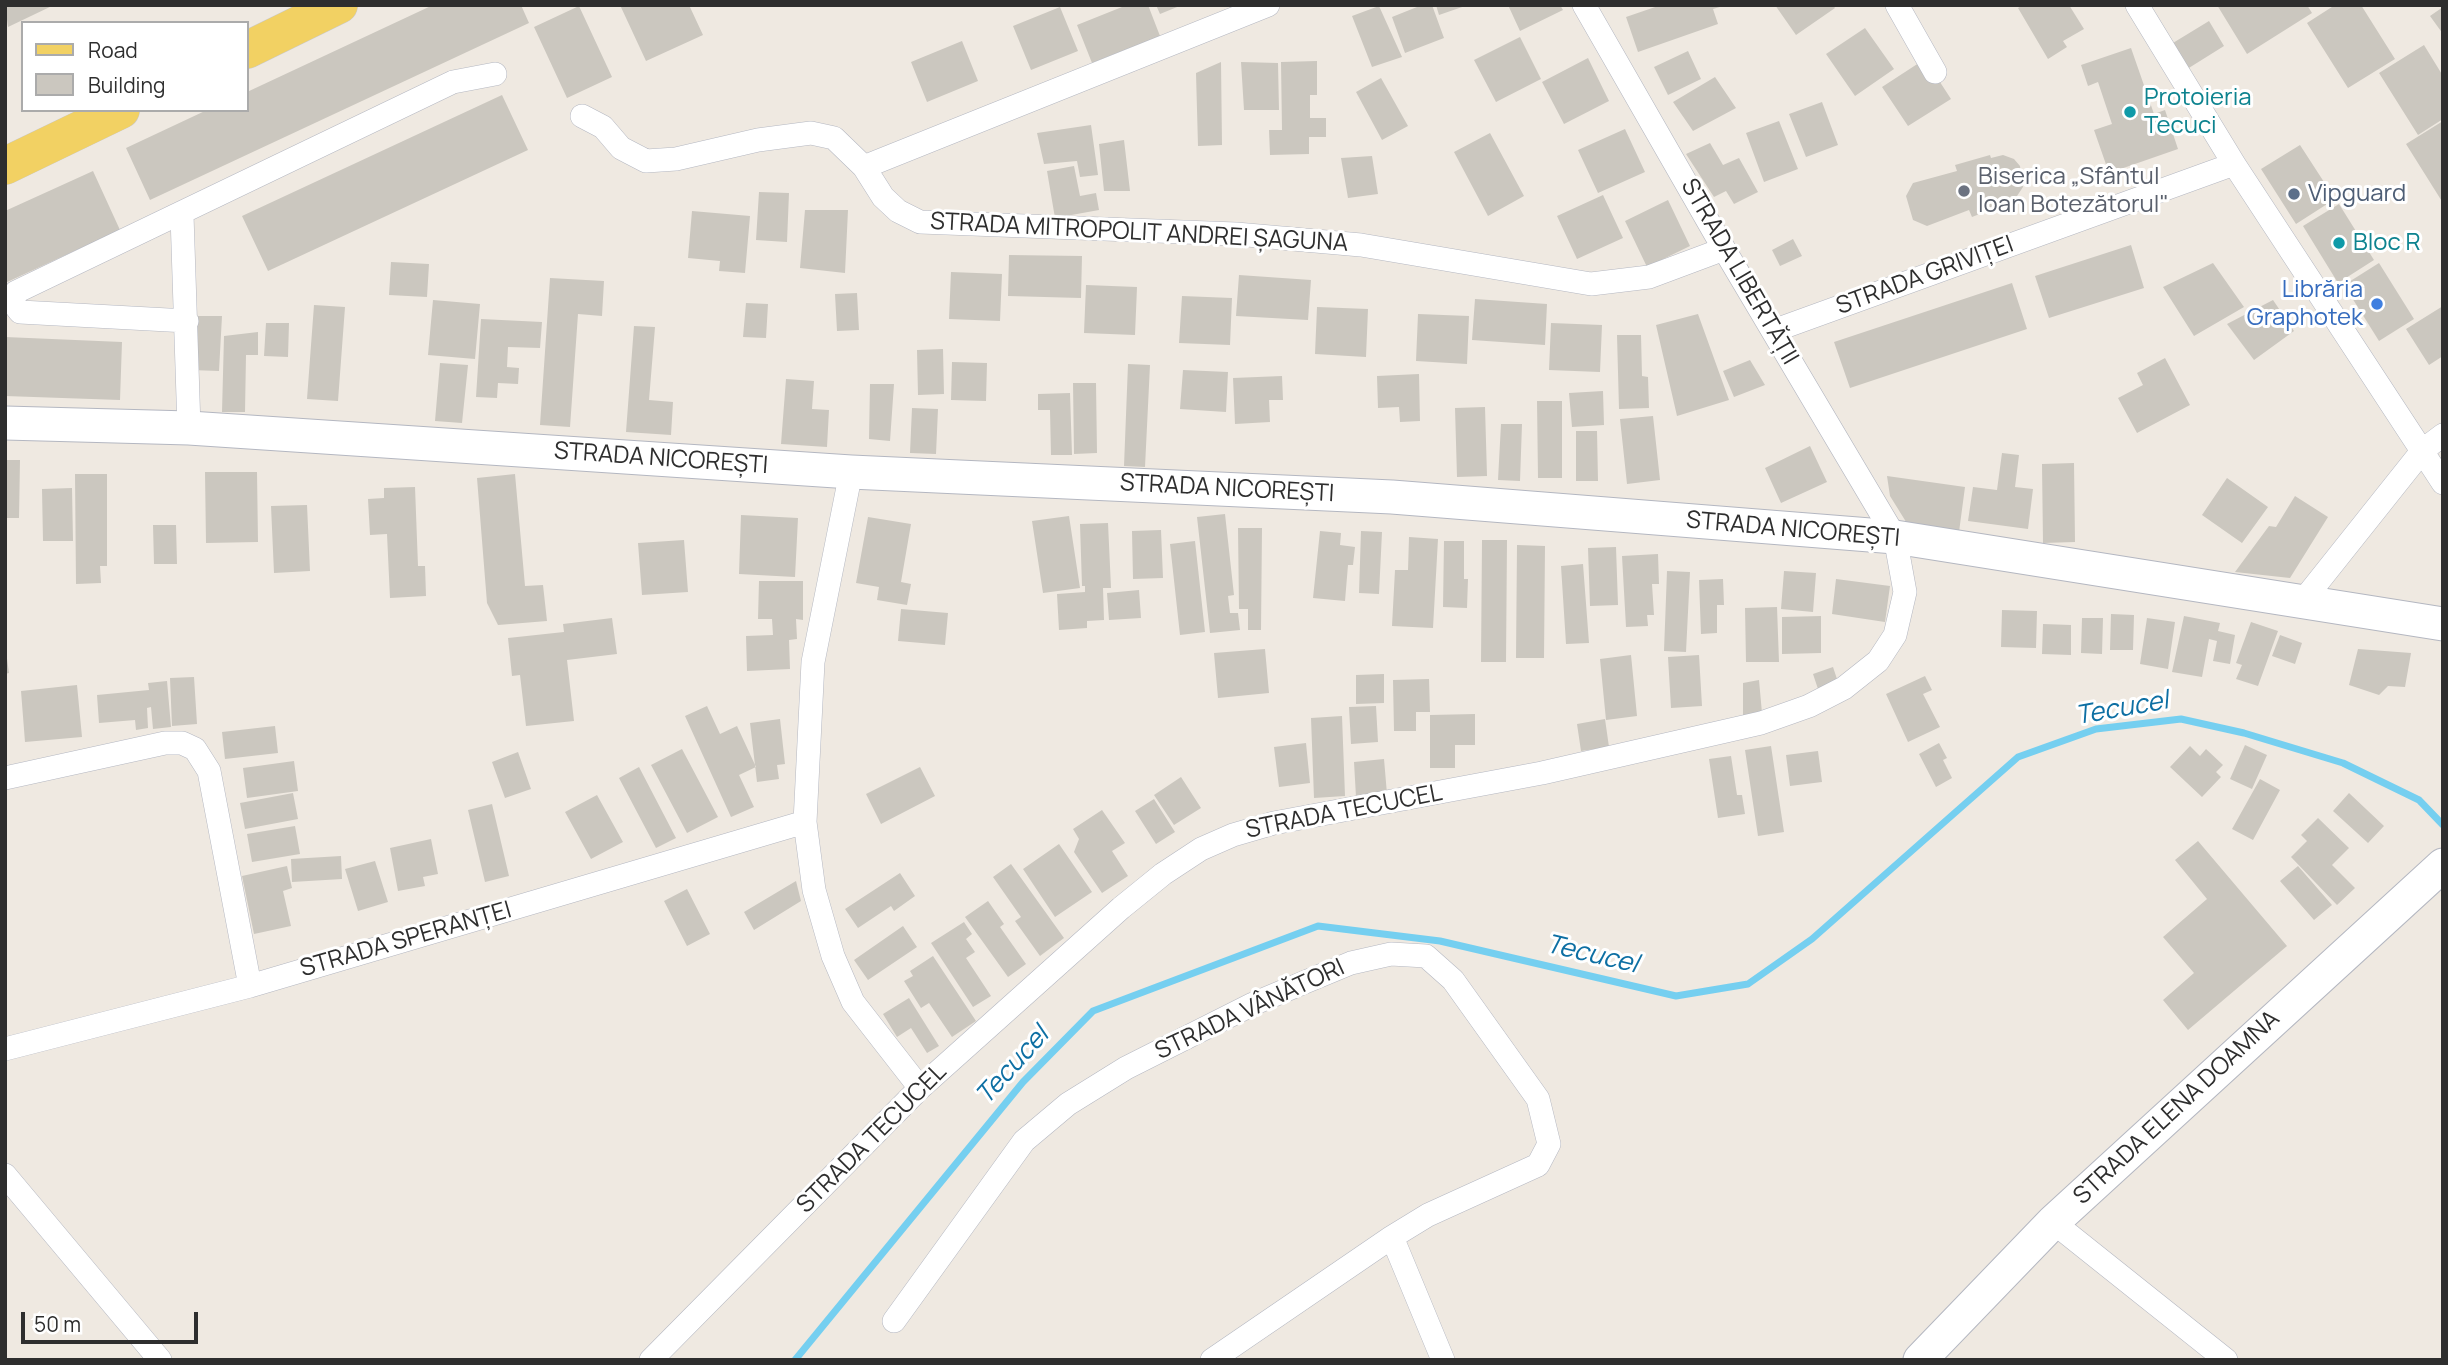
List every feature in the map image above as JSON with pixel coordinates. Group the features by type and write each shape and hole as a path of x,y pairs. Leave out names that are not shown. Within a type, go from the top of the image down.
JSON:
{"main road":[{"path":"248,50 339,5"},
{"path":"5,166 117,112"},
{"name":"STRADA NICOREȘTI","path":"5,424 189,428 851,472 1392,497 1895,537 2443,624"},
{"name":"STRADA ELENA DOAMNA","path":"1920,1360 2053,1222 2443,865"}],"street":[{"path":"864,167 1268,5"},
{"name":"STRADA LIBERTĂȚII","path":"1584,5 1724,249 1895,537"},
{"path":"1897,5 1935,72"},
{"path":"2137,5 2234,164 2443,483"},
{"path":"187,321 20,312 13,303 16,292 182,215 453,82 495,74"},
{"name":"STRADA MITROPOLIT ANDREI ȘAGUNA","path":"582,116 603,127 621,148 646,161 676,159 758,140 811,133 834,138 864,167 890,204 920,222 1236,234 1361,245 1591,284 1649,277 1724,249"},
{"name":"STRADA GRIVIȚEI","path":"1773,331 2234,164"},
{"path":"182,215 189,428"},
{"path":"2302,602 2423,450 2443,435"},
{"path":"851,472 813,662 805,822 814,890 833,956 853,1002 920,1088"},
{"name":"STRADA TECUCEL","path":"651,1360 920,1088 1163,874 1201,849 1233,835 1274,823 1542,774 1762,723 1809,706 1844,688 1878,661 1895,635 1905,592 1895,537"},
{"path":"5,778 165,744 182,743 195,749 209,771 250,986"},
{"name":"STRADA SPERANȚEI","path":"5,1049 250,986 805,822"},
{"name":"STRADA VÂNĂTORI","path":"894,1321 1024,1141 1068,1104 1126,1068 1253,1004 1351,963 1391,954 1426,956 1453,980 1538,1099 1549,1144 1538,1165 1427,1215 1212,1360"},
{"path":"5,1175 160,1360"},
{"path":"2053,1222 2226,1360"},
{"path":"1392,1237 1443,1360"}],"building":[{"path":"5,5 54,5 8,27"},
{"path":"433,5 521,5 529,23 150,200 126,148 203,112 248,112 248,92"},
{"path":"620,5 689,5 703,35 646,61"},
{"path":"1127,5 1148,5 1160,36 1092,63 1077,25"},
{"path":"1156,5 1182,5 1160,14"},
{"path":"1422,5 1432,5 1444,38 1405,53 1392,17"},
{"path":"1436,5 1465,5 1465,6 1439,15"},
{"path":"1508,5 1560,5 1563,10 1520,31"},
{"path":"1661,5 1723,6 1713,9 1718,24 1638,52 1626,17"},
{"path":"1775,5 1833,5 1835,8 1796,35"},
{"path":"2023,5 2069,5 2084,29 2063,41 2067,47 2048,59 2018,8"},
{"path":"2217,5 2307,5 2312,13 2247,54"},
{"path":"2335,5 2361,5 2395,59 2348,88 2307,23"},
{"path":"579,6 612,77 567,98 534,27"},
{"path":"1379,6 1402,57 1372,67 1352,16"},
{"path":"1060,7 1078,51 1031,70 1013,26"},
{"path":"2443,7 2443,34 2430,16"},
{"path":"2209,21 2224,46 2184,71 2168,46"},
{"path":"1865,28 1894,69 1855,96 1826,54"},
{"path":"1520,37 1541,79 1496,102 1474,60"},
{"path":"962,41 978,81 927,102 911,62"},
{"path":"2424,45 2443,76 2443,119 2418,135 2379,73"},
{"name":"Protoieria Tecuci","path":"2131,48 2154,114 2165,110 2178,149 2109,173 2094,130 2112,124 2098,82 2088,86 2081,65"},
{"path":"1688,51 1701,79 1668,95 1654,67"},
{"path":"1588,58 1609,101 1564,124 1542,82"},
{"path":"1925,59 1951,99 1908,126 1882,87"},
{"path":"1317,61 1317,95 1310,95 1310,118 1326,118 1326,137 1309,137 1309,154 1270,155 1269,130 1282,130 1281,62"},
{"path":"1221,62 1222,145 1198,146 1196,73"},
{"path":"1241,62 1278,63 1279,110 1244,110"},
{"path":"1715,77 1736,108 1693,131 1673,102"},
{"path":"1381,78 1408,126 1382,140 1356,92"},
{"path":"502,95 528,150 268,271 242,216"},
{"path":"1822,102 1838,145 1806,157 1789,114"},
{"path":"1779,121 1798,169 1764,182 1746,133"},
{"path":"2443,121 2443,203 2406,144"},
{"path":"1091,125 1098,175 1080,177 1077,161 1044,164 1037,133"},
{"path":"1625,129 1645,172 1598,193 1578,150"},
{"path":"1490,133 1524,196 1488,216 1454,152"},
{"path":"1124,140 1130,191 1104,191 1099,144"},
{"path":"1710,143 1723,165 1739,158 1758,192 1734,204 1726,191 1714,197 1686,154"},
{"path":"2300,145 2335,199 2296,224 2261,169"},
{"name":"Biserica „Sfântul Ioan Botezătorul\"","path":"1990,155 1991,158 2003,155 2014,159 2020,166 2023,187 2017,196 2004,201 2005,204 1972,217 1969,210 1927,226 1913,220 1906,196 1913,183 1957,171 1955,165"},
{"path":"1372,156 1378,194 1348,198 1341,158"},
{"path":"1074,166 1080,196 1096,193 1099,210 1055,218 1047,171"},
{"path":"93,171 120,230 5,283 5,211"},
{"path":"759,192 789,193 787,242 756,240"},
{"path":"1603,195 1623,238 1577,259 1557,216"},
{"path":"1668,200 1690,246 1647,267 1625,221"},
{"name":"Bloc R","path":"2339,204 2374,260 2338,283 2303,226"},
{"path":"805,210 848,210 845,273 800,268"},
{"path":"692,211 750,216 745,273 719,271 720,261 688,258"},
{"path":"1793,239 1802,256 1780,266 1772,250"},
{"path":"2131,245 2144,288 2049,318 2035,276"},
{"path":"1009,255 1082,256 1081,298 1008,296"},
{"path":"391,262 429,264 427,297 389,295"},
{"path":"2213,263 2244,307 2194,336 2163,287"},
{"path":"2379,263 2414,319 2379,341 2344,285"},
{"path":"951,272 1002,274 1000,321 949,319"},
{"path":"1239,275 1311,280 1308,320 1236,316"},
{"path":"550,278 604,281 602,316 578,314 570,427 540,425"},
{"path":"2012,283 2027,329 1850,388 1834,342"},
{"path":"1086,285 1137,287 1135,335 1084,333"},
{"path":"857,293 859,330 837,331 835,294"},
{"path":"1182,296 1232,298 1230,345 1179,343"},
{"path":"1475,299 1547,304 1545,345 1472,340"},
{"path":"433,300 480,304 475,359 428,355"},
{"path":"2273,300 2294,331 2254,360 2227,324"},
{"path":"746,303 768,304 766,338 743,337"},
{"path":"314,305 345,307 338,401 307,399"},
{"path":"2443,306 2443,356 2429,365 2406,329"},
{"path":"1317,307 1368,309 1366,357 1315,354"},
{"path":"1418,314 1469,316 1467,364 1416,361"},
{"path":"1698,314 1729,400 1677,416 1656,325"},
{"path":"194,316 222,316 219,371 191,370"},
{"path":"481,319 542,322 540,348 508,347 507,367 519,368 518,384 498,383 497,398 476,397"},
{"path":"266,323 289,323 288,357 264,356"},
{"path":"1551,323 1602,325 1600,372 1549,370"},
{"path":"634,326 655,327 649,400 673,402 671,435 626,432"},
{"path":"258,332 258,355 246,355 245,412 222,412 224,336"},
{"path":"1617,335 1641,335 1642,376 1648,377 1649,408 1619,409"},
{"path":"5,337 122,342 120,400 5,396"},
{"path":"943,349 944,394 918,395 917,350"},
{"path":"2165,358 2190,405 2137,433 2118,398 2143,385 2137,373"},
{"path":"1750,360 1765,385 1734,397 1723,371"},
{"path":"952,362 987,363 986,401 951,400"},
{"path":"440,363 468,365 462,423 435,421"},
{"path":"1128,364 1150,365 1145,467 1124,466"},
{"path":"1183,370 1228,372 1226,412 1180,409"},
{"path":"1419,374 1420,421 1400,422 1399,407 1378,408 1377,376"},
{"path":"1282,376 1283,400 1269,400 1270,422 1235,424 1233,378"},
{"path":"786,379 814,381 812,409 829,410 827,447 781,444"},
{"path":"1073,383 1096,383 1097,453 1074,454"},
{"path":"870,384 894,384 890,441 869,439"},
{"path":"1603,391 1604,425 1572,427 1569,393"},
{"path":"1070,393 1072,455 1051,455 1050,410 1038,410 1038,394"},
{"path":"1537,401 1562,401 1562,478 1538,478"},
{"path":"1485,407 1487,476 1457,477 1455,408"},
{"path":"912,408 938,409 936,454 910,453"},
{"path":"1653,416 1660,480 1627,484 1620,419"},
{"path":"1501,424 1522,424 1520,481 1498,480"},
{"path":"1576,431 1597,431 1598,481 1576,481"},
{"path":"1810,446 1827,482 1781,503 1765,468"},
{"path":"2002,453 2019,455 2015,487 2033,489 2028,529 1968,521 1973,487 1997,490"},
{"path":"5,460 20,460 19,518 5,518"},
{"path":"2074,463 2075,542 2043,543 2042,464"},
{"path":"205,472 257,472 258,542 206,543"},
{"path":"75,474 107,474 107,566 100,566 101,583 76,584"},
{"path":"515,474 525,586 543,585 547,621 498,625 487,603 477,478"},
{"path":"1887,476 1965,487 1959,532 1908,525 1890,496"},
{"path":"2227,478 2268,507 2242,543 2202,515"},
{"path":"415,487 418,566 425,566 426,596 390,598 387,534 370,535 368,499 384,498 384,488"},
{"path":"72,488 73,541 43,541 42,489"},
{"path":"2295,496 2328,517 2290,578 2235,572 2269,526 2276,527"},
{"path":"307,505 310,571 274,573 271,506"},
{"path":"1225,514 1234,595 1228,596 1230,613 1238,613 1240,630 1210,633 1197,517"},
{"path":"741,515 798,518 795,577 739,574"},
{"path":"1069,516 1080,588 1043,593 1032,521"},
{"path":"868,517 911,524 901,582 911,584 907,605 877,600 879,587 856,583"},
{"path":"1108,523 1111,588 1103,588 1104,620 1087,621 1087,628 1059,630 1057,594 1085,592 1085,586 1082,586 1080,524"},
{"path":"153,525 176,525 177,564 154,564"},
{"path":"1238,528 1262,528 1261,630 1248,630 1248,609 1239,609"},
{"path":"1161,530 1163,578 1133,579 1132,531"},
{"path":"1320,531 1341,533 1340,545 1355,547 1353,565 1348,565 1345,601 1313,598"},
{"path":"1361,531 1382,532 1379,594 1359,593"},
{"path":"1409,537 1438,539 1433,628 1392,626 1395,570 1408,570"},
{"path":"684,540 688,592 642,595 638,543"},
{"path":"1482,540 1507,540 1506,662 1481,662"},
{"path":"1195,541 1205,632 1180,635 1170,544"},
{"path":"1444,541 1464,541 1464,579 1468,579 1467,608 1443,607"},
{"path":"1517,545 1545,546 1544,658 1516,658"},
{"path":"1616,547 1618,605 1590,606 1588,548"},
{"path":"1658,554 1659,584 1652,584 1654,615 1647,615 1648,626 1626,627 1622,556"},
{"path":"1583,564 1589,643 1566,644 1561,566"},
{"path":"1667,571 1690,572 1686,652 1664,651"},
{"path":"1784,571 1816,573 1813,612 1781,609"},
{"path":"1723,579 1724,605 1717,605 1717,633 1701,634 1699,580"},
{"path":"1836,579 1890,586 1885,622 1832,614"},
{"path":"759,581 803,581 803,620 796,619 797,639 789,640 790,669 747,671 746,636 773,635 772,619 758,619"},
{"path":"1139,590 1141,618 1109,620 1107,593"},
{"path":"1777,607 1779,662 1746,662 1745,608"},
{"path":"901,609 948,613 945,645 898,641"},
{"path":"2002,610 2037,611 2036,648 2001,647"},
{"path":"2111,614 2134,615 2133,650 2110,650"},
{"path":"1821,616 1821,653 1782,654 1782,617"},
{"path":"2184,616 2220,623 2218,631 2235,635 2230,664 2213,661 2217,641 2209,639 2202,677 2172,672"},
{"path":"612,618 617,654 567,660 574,721 526,726 520,675 512,676 508,638 564,632 563,624"},
{"path":"2082,618 2103,618 2102,654 2081,653"},
{"path":"2147,618 2175,622 2168,669 2140,664"},
{"path":"2251,622 2278,631 2258,686 2236,679 2242,665 2236,663"},
{"path":"2043,624 2071,625 2071,655 2042,654"},
{"path":"2280,635 2302,643 2295,664 2272,656"},
{"path":"5,644 9,673 5,674"},
{"path":"1265,649 1269,693 1218,698 1214,653"},
{"path":"2358,649 2411,653 2405,687 2388,686 2379,695 2349,685"},
{"path":"1631,655 1637,716 1606,720 1600,659"},
{"path":"1699,655 1702,706 1671,708 1668,657"},
{"path":"1833,667 1838,682 1818,689 1813,674"},
{"path":"1384,674 1384,703 1356,704 1356,675"},
{"path":"1925,676 1932,690 1923,694 1940,727 1908,742 1886,694"},
{"path":"194,677 197,724 172,726 170,678"},
{"path":"1429,679 1430,712 1416,712 1416,731 1394,731 1393,680"},
{"path":"1759,680 1762,713 1743,717 1743,683"},
{"path":"167,681 171,727 153,729 151,707 147,708 148,728 136,730 135,720 99,723 97,695 149,690 148,683"},
{"path":"77,685 82,737 25,742 21,691"},
{"path":"707,706 720,734 737,726 756,767 739,775 754,807 731,817 685,716"},
{"path":"1376,706 1378,742 1351,744 1349,707"},
{"path":"1475,714 1475,745 1455,745 1455,768 1430,768 1430,715"},
{"path":"1342,716 1345,796 1314,798 1311,718"},
{"path":"780,719 785,764 777,765 779,779 757,782 750,723"},
{"path":"1605,719 1609,747 1581,751 1577,724"},
{"path":"275,726 278,753 225,759 222,732"},
{"path":"1306,743 1310,783 1279,787 1274,747"},
{"path":"1939,743 1947,758 1943,760 1952,778 1936,787 1919,754"},
{"path":"2245,745 2267,755 2252,789 2230,779"},
{"path":"1771,746 1784,832 1758,836 1745,750"},
{"path":"2190,746 2200,756 2206,749 2223,765 2216,772 2221,777 2202,797 2170,767"},
{"path":"682,749 718,817 687,833 651,765"},
{"path":"1818,751 1822,782 1790,786 1786,755"},
{"path":"518,752 531,789 505,798 492,762"},
{"path":"1731,756 1737,795 1742,795 1745,814 1718,818 1709,759"},
{"path":"1384,759 1387,794 1356,797 1354,762"},
{"path":"294,761 298,791 247,798 243,768"},
{"path":"639,767 676,838 656,848 619,778"},
{"path":"920,767 935,796 881,824 866,794"},
{"path":"1181,777 1201,808 1174,825 1154,795"},
{"path":"2260,779 2280,790 2253,840 2232,829"},
{"path":"293,793 298,819 245,829 240,803"},
{"path":"2349,793 2384,826 2368,843 2333,811"},
{"path":"597,795 623,842 591,859 565,812"},
{"path":"1154,799 1175,832 1156,844 1135,811"},
{"path":"492,804 509,876 485,882 468,810"},
{"path":"1102,810 1125,843 1112,851 1128,876 1102,893 1074,852 1079,839 1073,829"},
{"path":"2318,818 2349,848 2332,865 2355,888 2337,905 2291,857 2307,841 2301,835"},
{"path":"295,826 300,854 252,862 247,834"},
{"path":"431,839 438,874 423,877 425,886 398,891 390,848"},
{"path":"2198,841 2287,946 2188,1030 2163,1000 2194,973 2163,937 2207,899 2175,860"},
{"path":"1059,844 1092,892 1055,917 1023,869"},
{"path":"341,856 342,879 292,882 291,859"},
{"path":"375,861 388,902 358,911 345,869"},
{"path":"1011,864 1064,938 1040,956 1015,921 1021,917 993,877"},
{"path":"287,866 292,888 283,891 291,926 254,934 242,876"},
{"path":"2298,866 2332,905 2314,920 2280,881"},
{"path":"900,873 915,896 894,911 891,906 858,928 845,909"},
{"path":"796,881 801,901 754,930 744,912"},
{"path":"687,889 710,934 687,946 664,901"},
{"path":"988,901 1004,924 1000,927 1026,964 1008,977 965,917"},
{"path":"964,922 972,934 966,939 975,952 966,958 991,996 973,1007 931,943"},
{"path":"903,926 917,947 868,980 854,960"},
{"path":"933,956 976,1021 952,1037 929,1003 921,1008 904,981 913,976 910,971"},
{"path":"909,998 939,1046 927,1053 911,1028 897,1037 883,1014"}],"waterway":[{"name":"Tecucel","path":"795,1360 1023,1082 1093,1011 1318,926 1440,941 1676,996 1748,984 1812,939 2018,757 2096,729 2181,719 2244,733 2343,763 2419,800 2443,825"}],"place":[{"name":"Protoieria Tecuci","path":"2130,112"},
{"name":"Biserica „Sfântul Ioan Botezătorul\"","path":"1964,191"},
{"name":"Vipguard","path":"2294,194"},
{"name":"Bloc R","path":"2339,243"},
{"name":"Librăria Graphotek","path":"2377,304"}]}
